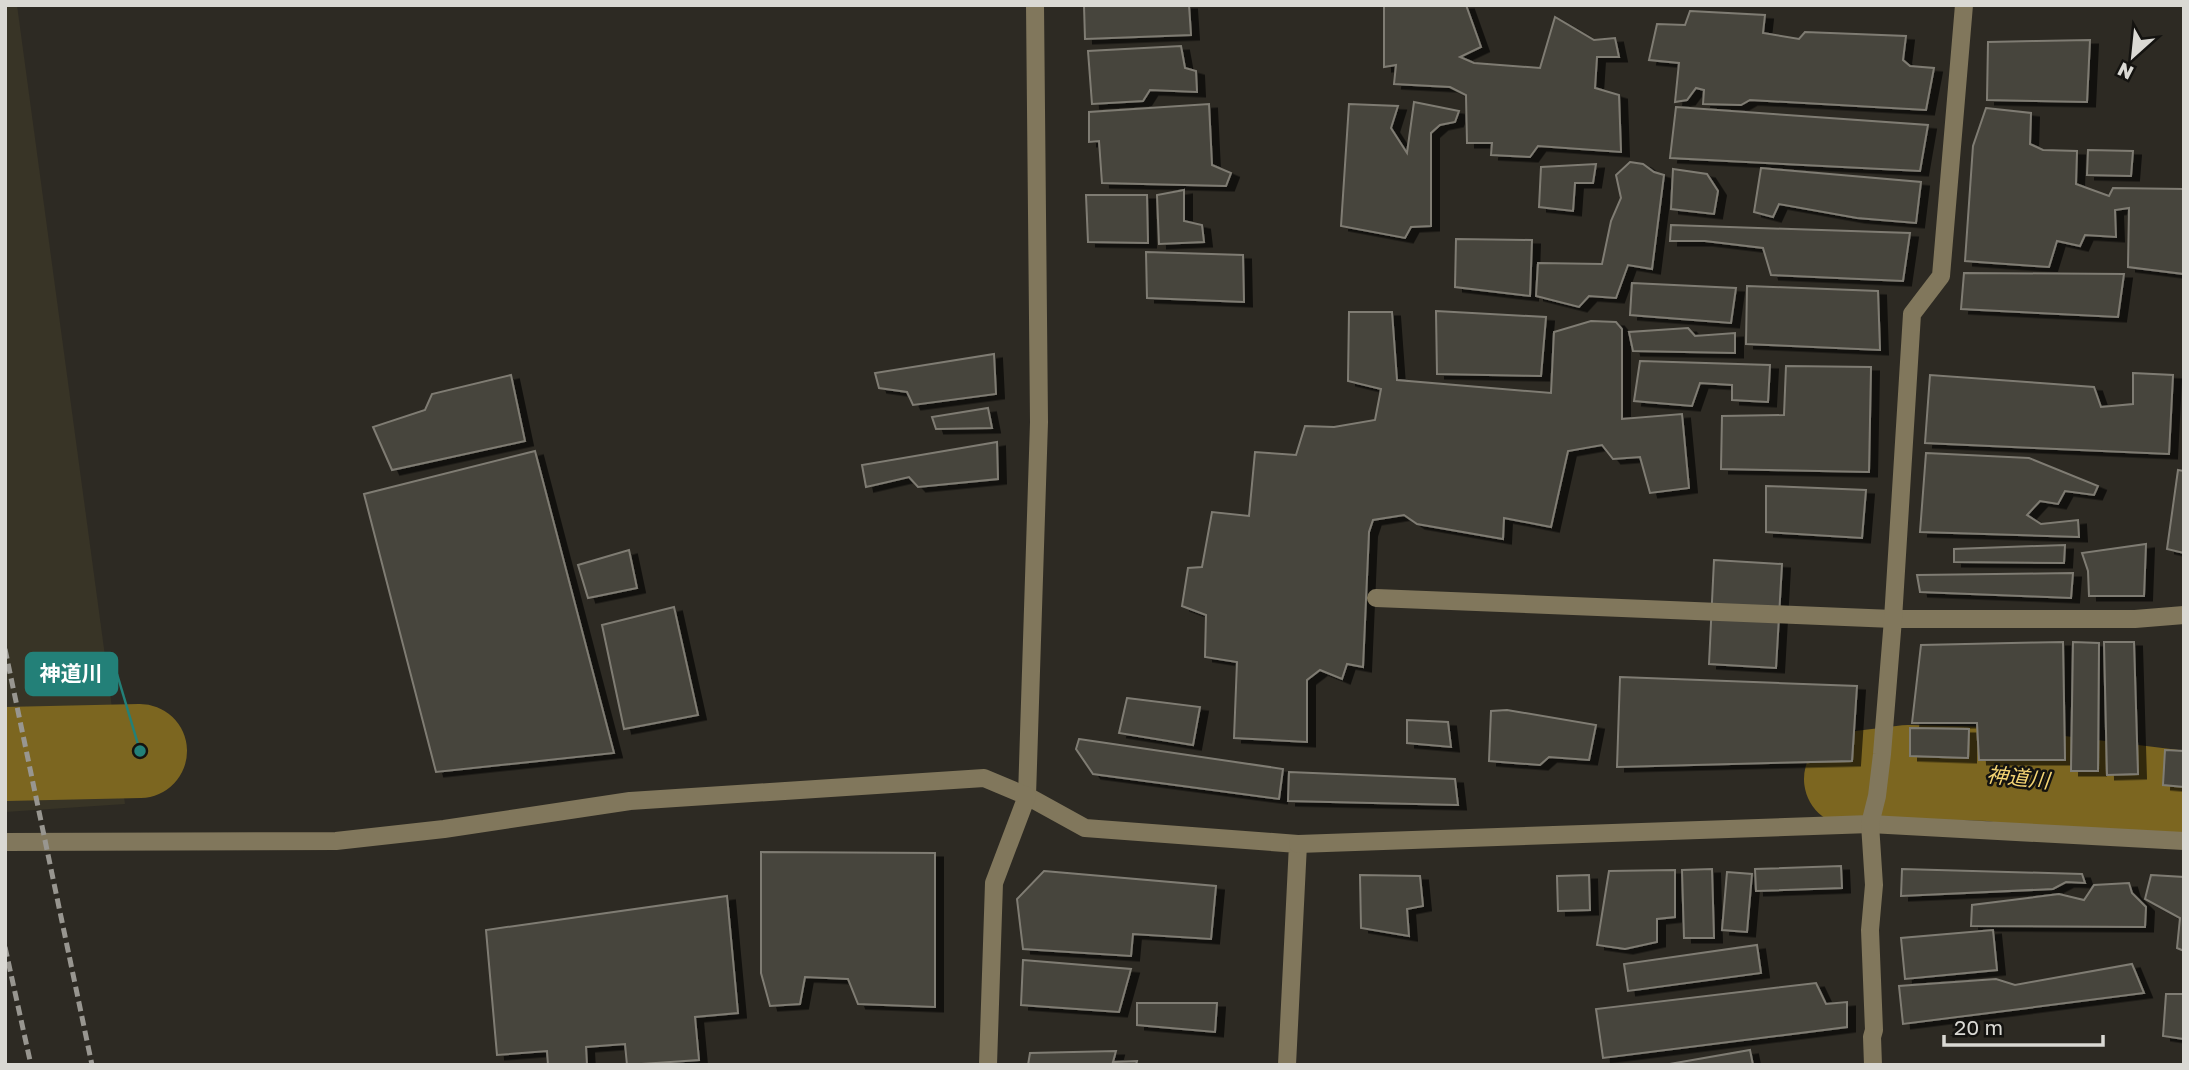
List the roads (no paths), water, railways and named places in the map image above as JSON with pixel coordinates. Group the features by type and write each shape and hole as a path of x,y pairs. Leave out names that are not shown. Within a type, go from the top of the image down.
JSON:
{"street":[{"path":"988,1065 994,883 1027,796 1039,422 1035,5"},
{"path":"1873,1065 1871,985 1874,974 1870,930 1874,885 1870,824 1877,796 1882,754 1913,314 1941,276 1964,5"},
{"path":"1376,598 1893,619 2135,619 2184,615"},
{"path":"5,842 336,841 444,829 630,801 984,778 1027,796 1085,828 1298,844 1870,824 2184,841"},
{"path":"1287,1065 1298,844"}],"waterway":[{"name":"神道川","path":"5,754 140,751"},
{"name":"神道川","path":"1851,779 1908,772 1989,774 2184,798"}],"railway":[{"path":"5,649 92,1065"},
{"path":"5,947 31,1065"}],"place":[{"name":"神道川","path":"140,751"}]}
